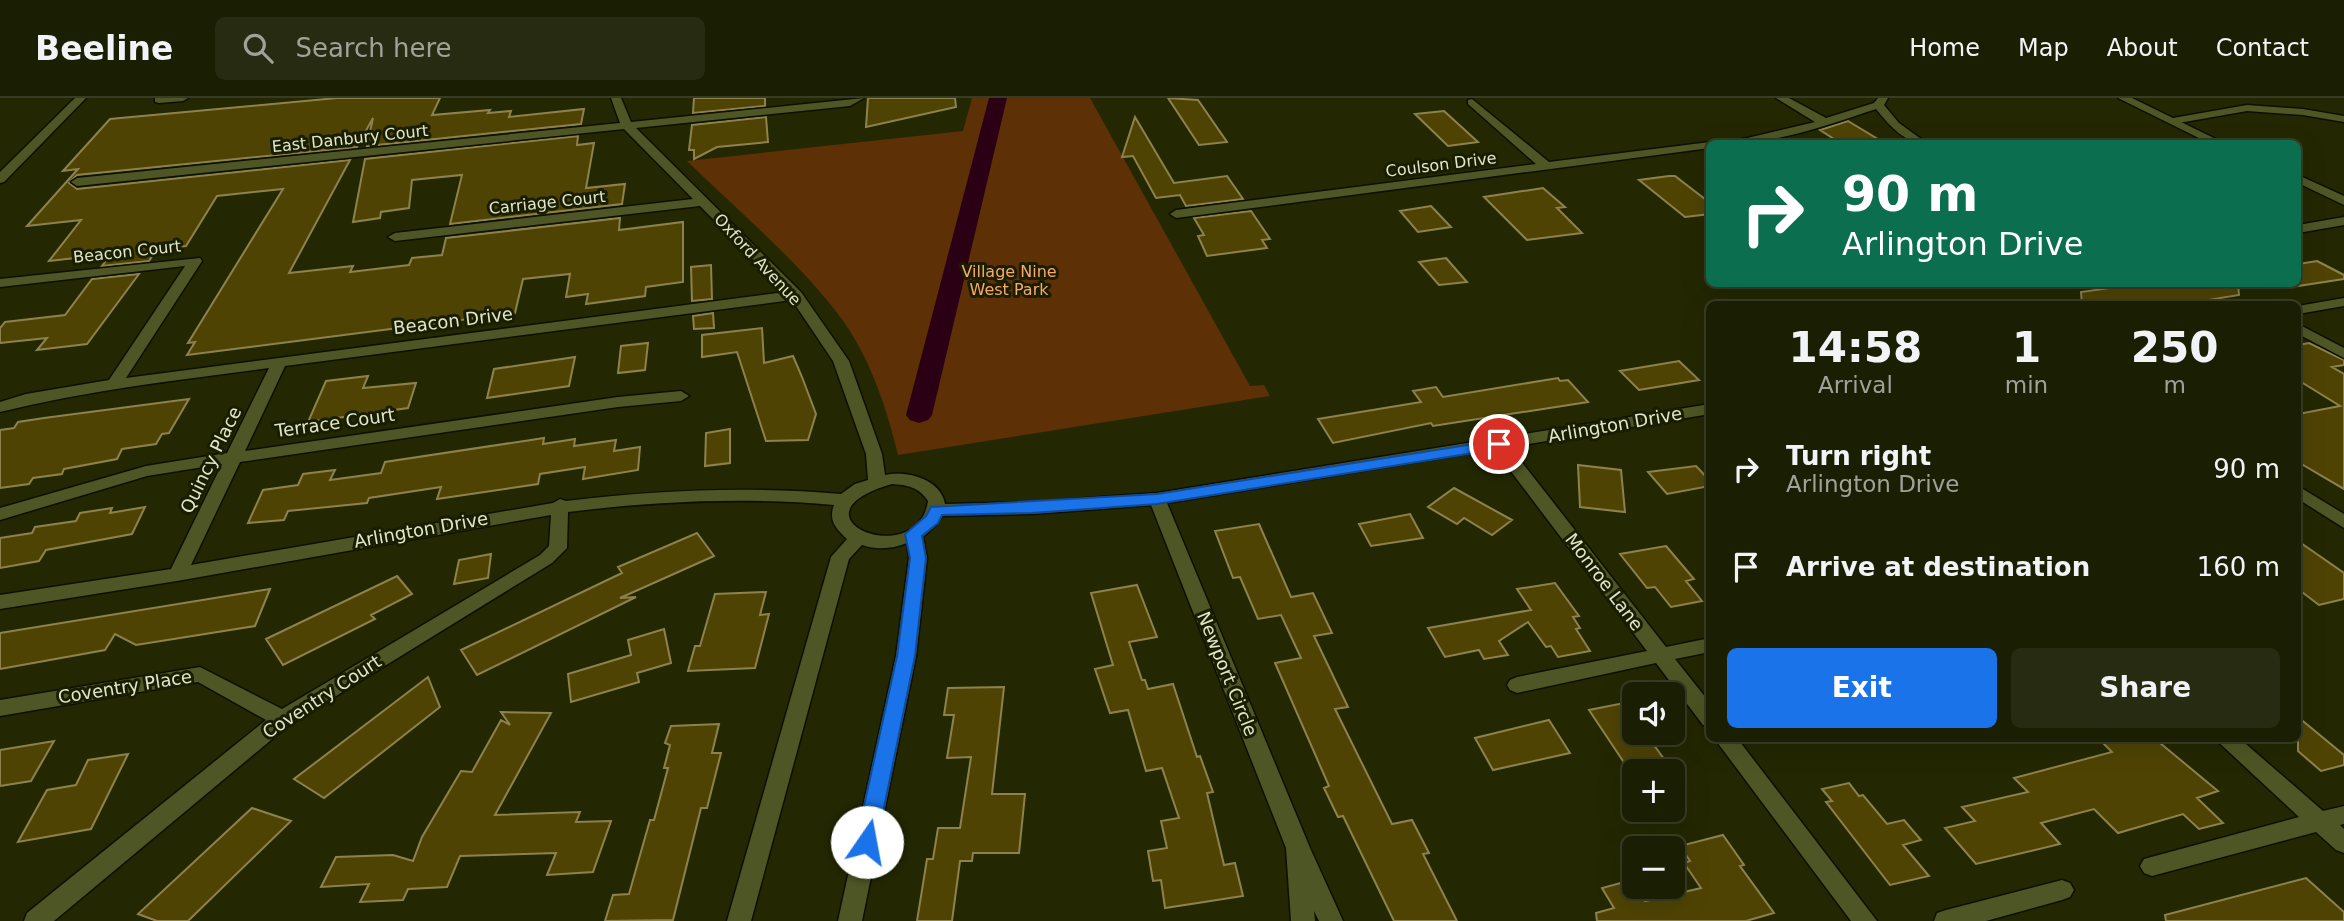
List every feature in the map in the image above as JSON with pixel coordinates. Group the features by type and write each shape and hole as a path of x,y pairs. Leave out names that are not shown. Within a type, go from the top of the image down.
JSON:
{"street":[{"path":"0,179 81,98"},
{"path":"159,100 183,98"},
{"name":"Oxford Avenue","path":"616,98 627,126 796,295 841,361 874,454 877,481"},
{"name":"East Danbury Court","path":"77,182 850,103 859,98"},
{"path":"1781,98 1826,124"},
{"path":"2123,98 2213,140"},
{"path":"2286,98 2303,112"},
{"path":"1472,102 1546,166"},
{"path":"1760,140 1826,124 1880,102 1895,125 1917,140"},
{"path":"2173,121 2247,108 2303,112 2344,119"},
{"name":"Coulson Drive","path":"1176,214 1706,146"},
{"path":"2301,180 2344,201"},
{"name":"Carriage Court","path":"395,237 703,202"},
{"path":"2301,229 2344,222"},
{"name":"Beacon Court","path":"0,283 195,261 114,384"},
{"name":"Beacon Drive","path":"0,407 26,399 114,384 796,295"},
{"path":"2301,309 2344,302"},
{"path":"2301,330 2344,354"},
{"name":"Quincy Place","path":"177,575 279,363"},
{"name":"Terrace Court","path":"0,514 51,501 138,472 618,402 681,396"},
{"name":"Arlington Drive","path":"937,510 1032,508 1157,499 1706,410"},
{"name":"Monroe Lane","path":"1499,444 1706,714"},
{"path":"904,479 916,482 933,493 937,510 932,519 914,534 885,542 858,539 841,526 839,509 844,500 864,486 877,481 904,479"},
{"name":"Arlington Drive","path":"0,602 177,575 560,505 688,493 783,493 844,500"},
{"path":"2301,493 2344,522"},
{"name":"Newport Circle","path":"1157,499 1298,848 1331,921"},
{"name":"Coventry Court","path":"36,921 282,719 546,559 558,548 560,505"},
{"path":"850,921 906,656 918,558 914,534"},
{"path":"739,921 840,557 858,539"},
{"path":"1517,685 1706,646"},
{"name":"Coventry Place","path":"0,708 201,674 282,719"},
{"path":"1727,742 1865,921"},
{"path":"2229,742 2344,843"},
{"path":"2152,866 2344,815"},
{"name":"Newport Circle","path":"1298,848 1303,921"},
{"path":"1946,921 2062,890"}],"green space":[{"name":"Village Nine West Park","path":"972,98 1090,98 1250,386 1264,385 1270,396 898,455 877,386 844,322 789,258 687,161 963,131"}],"building":[{"path":"337,98 440,98 432,115 490,110 488,113 511,111 509,117 584,109 581,124 367,146 373,118 357,147 77,175 69,183 77,189 350,160 289,273 353,266 350,272 409,265 412,258 442,255 446,238 620,218 619,230 683,222 683,282 646,287 645,296 586,304 588,294 566,297 570,274 523,279 515,313 187,355 195,342 188,343 283,189 217,196 186,246 157,249 149,261 102,266 111,254 49,261 81,220 27,226 78,169 63,171 110,119"},
{"path":"694,98 765,98 765,106 693,113"},
{"path":"868,98 955,98 956,107 866,127"},
{"path":"1168,98 1198,100 1227,142 1199,145"},
{"path":"1444,111 1478,142 1448,146 1415,114"},
{"path":"766,117 768,142 717,147 694,159 694,150 689,150 692,125"},
{"path":"1135,117 1174,183 1227,176 1243,199 1186,206 1180,195 1156,198 1133,156 1122,157"},
{"path":"1848,121 1879,140 1836,140 1820,130"},
{"path":"578,136 577,145 594,143 586,188 625,184 622,204 450,224 462,175 412,180 409,208 381,212 380,218 353,222 365,159"},
{"path":"1675,176 1706,200 1706,214 1685,217 1639,180"},
{"path":"1543,188 1565,207 1557,208 1582,233 1527,240 1484,197"},
{"path":"1431,206 1451,227 1418,232 1400,211"},
{"path":"1251,211 1270,239 1262,240 1267,248 1207,256 1198,236 1204,235 1194,218"},
{"path":"1446,258 1467,282 1439,285 1419,262"},
{"path":"2317,261 2344,275 2344,279 2301,286 2301,264"},
{"path":"711,265 712,299 692,301 691,267"},
{"path":"139,274 87,344 37,350 47,338 0,343 0,328 5,322 65,315 92,279"},
{"path":"2117,287 2238,287 2239,295 2202,301 2082,301 2081,292"},
{"path":"713,313 714,328 694,329 693,316"},
{"path":"762,328 764,363 793,356 802,377 816,414 808,440 766,441 737,352 702,357 702,335"},
{"path":"648,343 645,370 618,373 621,346"},
{"path":"2309,343 2344,360 2344,365 2332,367 2344,374 2344,489 2301,464 2301,413 2340,406 2301,382 2301,344"},
{"path":"575,357 569,386 487,398 494,369"},
{"path":"1679,361 1699,380 1639,390 1620,371"},
{"path":"368,376 363,388 416,383 408,408 308,422 326,381"},
{"path":"1558,378 1560,381 1568,380 1588,402 1433,426 1431,423 1333,443 1318,419 1421,402 1413,391 1436,387 1443,397"},
{"path":"189,399 169,433 162,434 156,444 122,449 117,459 64,469 62,474 33,478 29,484 0,488 0,430 14,428 18,422"},
{"path":"730,429 730,463 705,466 706,433"},
{"path":"544,438 543,444 575,439 574,446 616,440 614,451 640,447 638,470 583,479 585,467 540,474 538,484 437,499 441,487 369,498 367,503 288,511 284,520 248,523 263,490 298,485 303,474 335,470 330,480 381,473 385,462"},
{"path":"1578,465 1621,470 1625,512 1580,507"},
{"path":"1696,466 1706,477 1706,487 1667,494 1648,472"},
{"path":"1454,488 1512,520 1492,535 1464,518 1457,524 1428,507"},
{"path":"145,507 132,534 46,550 39,561 0,568 0,538 32,533 35,527 76,521 80,513 112,508 110,513"},
{"path":"1410,514 1423,538 1371,546 1359,524"},
{"path":"1259,524 1291,597 1313,593 1332,633 1314,636 1348,707 1335,709 1392,824 1412,820 1429,853 1423,854 1457,921 1394,921 1343,816 1338,817 1324,788 1329,786 1275,663 1301,658 1281,615 1258,619 1240,577 1233,578 1215,531"},
{"path":"697,533 714,556 620,598 636,597 477,675 461,650 622,573 618,567"},
{"path":"2301,543 2344,573 2344,599 2319,605 2301,591"},
{"path":"1666,546 1694,579 1686,581 1702,601 1671,607 1655,587 1647,588 1620,554"},
{"path":"491,554 488,578 454,584 459,560"},
{"path":"397,576 412,594 371,615 375,619 283,665 266,639"},
{"path":"1555,583 1579,616 1573,617 1580,628 1576,629 1590,651 1558,657 1551,646 1546,647 1528,622 1499,641 1508,655 1484,659 1479,650 1445,657 1428,628 1531,610 1517,589"},
{"path":"1137,585 1157,637 1129,642 1142,680 1145,680 1148,689 1173,684 1197,757 1200,756 1213,792 1207,793 1224,865 1235,863 1243,896 1165,908 1161,880 1153,881 1148,851 1167,848 1161,821 1179,818 1162,768 1146,771 1128,710 1110,713 1095,669 1113,665 1091,593"},
{"path":"270,589 255,626 136,645 115,634 105,650 0,669 0,633"},
{"path":"766,592 760,615 769,614 755,668 688,671 695,646 700,646 715,594"},
{"path":"664,629 671,663 637,673 639,682 571,702 568,674 631,655 628,640"},
{"path":"428,677 440,707 324,798 294,779"},
{"path":"1004,687 992,794 1025,794 1019,853 973,853 972,861 960,861 952,921 917,921 927,859 933,859 938,828 960,828 971,757 947,758 954,715 944,715 948,688"},
{"path":"1622,703 1622,745 1654,745 1664,759 1622,760 1589,710"},
{"path":"501,712 551,713 495,815 580,812 576,822 611,821 593,872 547,875 556,853 460,856 447,887 408,889 403,900 360,902 369,884 321,887 336,857 393,855 413,861 422,837 461,771 472,772 501,720 510,725"},
{"path":"2301,719 2344,755 2344,765 2321,771 2298,751 2298,742 2301,742"},
{"path":"1549,720 1570,753 1493,770 1475,738"},
{"path":"719,724 712,753 721,753 707,808 701,808 673,920 605,921 613,895 629,894 668,768 664,768 670,745 665,743 671,726"},
{"path":"54,741 31,781 0,786 0,750"},
{"path":"2102,742 2159,742 2218,791 2197,798 2223,823 2199,829 2183,814 2118,833 2094,809 2041,823 2060,844 1976,864 1945,828 1975,821 1962,807 2028,792 2014,778 2112,752"},
{"path":"128,754 91,829 18,842 47,790 76,785 88,760"},
{"path":"1849,783 1859,796 1863,795 1887,824 1904,820 1921,840 1903,845 1929,876 1890,885 1826,802 1832,801 1822,789"},
{"path":"252,808 291,821 188,921 157,921 138,914"},
{"path":"1723,835 1744,865 1740,866 1774,913 1746,921 1597,921 1596,913 1614,908 1602,888 1622,883 1622,899 1645,901 1685,899 1685,892 1701,888 1685,864 1690,861 1685,854 1685,845"},
{"path":"2306,878 2344,912 2344,921 2166,921 2165,915"}],"waterway":[{"path":"919,415 998,98"}],"route":[{"path":"867,842 906,656 918,558 914,534 925,527 937,510 1032,508 1157,499 1499,444"}]}
